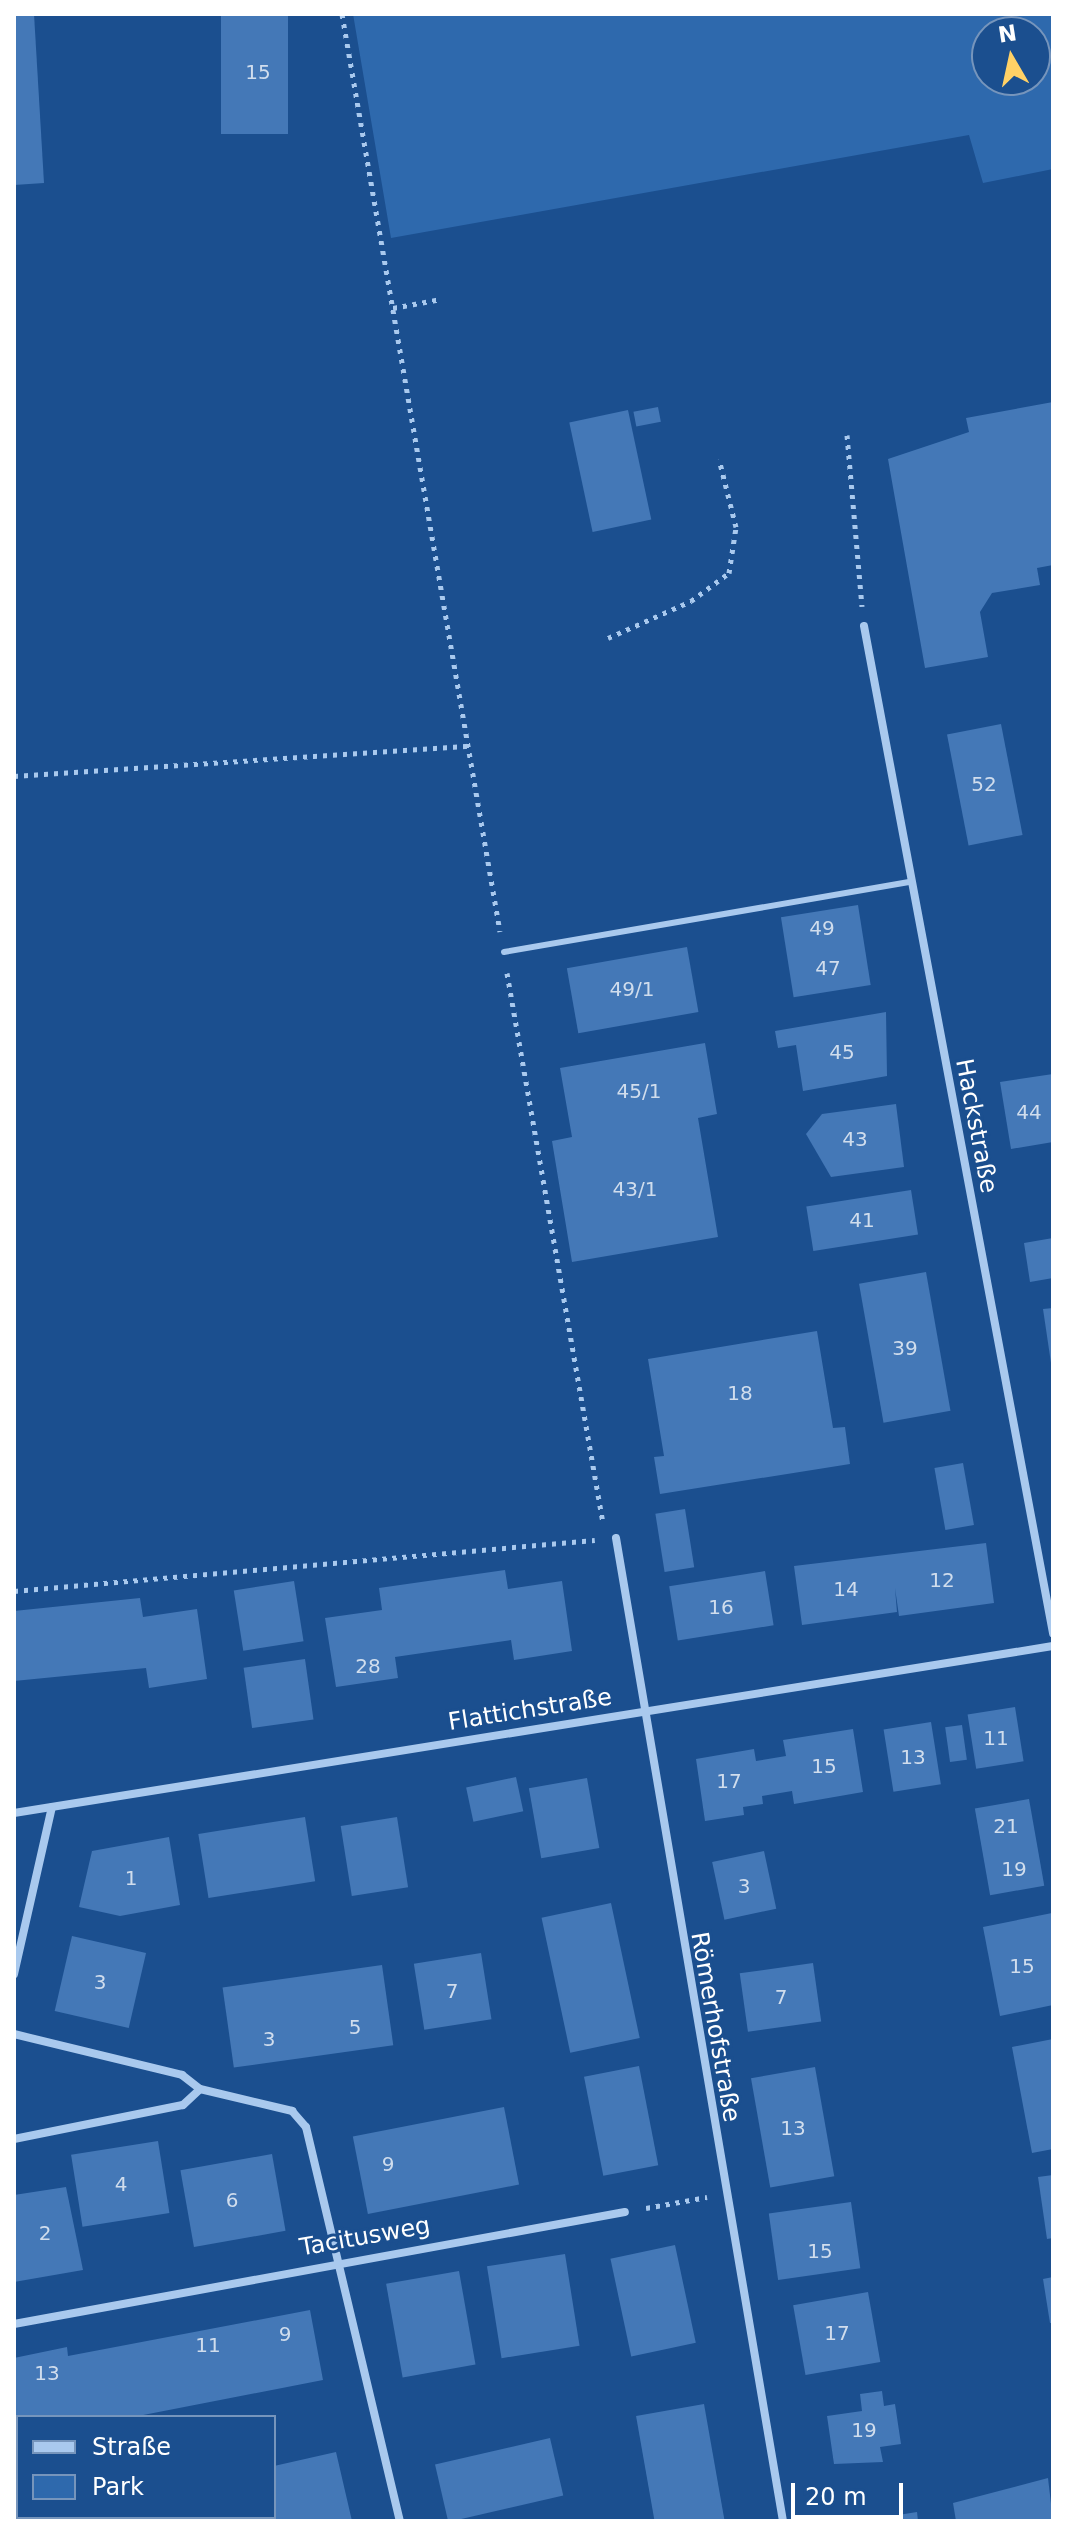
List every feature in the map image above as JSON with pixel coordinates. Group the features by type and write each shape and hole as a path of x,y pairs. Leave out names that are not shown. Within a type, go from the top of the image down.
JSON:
{"street":[{"name":"Hackstraße","path":"864,626 909,882 1053,1633"},
{"name":"Römerhofstraße","path":"616,1538 641,1712 783,2521"},
{"name":"Flattichstraße","path":"14,1813 1053,1646"},
{"path":"14,1974 52,1807"},
{"path":"14,2034 182,2075 200,2089 268,2101 306,2127 400,2521"},
{"path":"14,2139 183,2105 200,2089"},
{"name":"Tacitusweg","path":"14,2324 337,2262 625,2212"}],"lane":[{"path":"504,952 909,882"}],"path":[{"path":"342,14 602,1522 616,1538"},
{"path":"393,308 441,299"},
{"path":"847,435 864,626"},
{"path":"608,638 691,601 729,573 736,527 719,459"},
{"path":"14,776 469,746"},
{"path":"14,1591 616,1538"},
{"path":"625,2212 724,2194"}],"green space":[{"path":"353,14 1053,14 1053,169 983,183 969,135 391,238"}],"building":[{"path":"14,14 34,14 44,183 14,185"},
{"path":"221,14 288,14 288,134 221,134"},
{"path":"1053,402 1053,565 1037,568 1040,585 992,593 980,612 988,657 925,668 888,459 969,432 966,418"},
{"path":"658,407 661,422 636,426 633,412"},
{"path":"628,410 651,520 593,532 569,422"},
{"path":"1001,724 1023,835 969,845 947,734"},
{"path":"858,905 871,985 794,997 781,917"},
{"path":"687,947 698,1012 578,1033 567,968"},
{"path":"886,1012 887,1076 803,1091 796,1045 778,1048 775,1031"},
{"path":"705,1043 717,1114 698,1118 718,1237 572,1262 552,1141 572,1137 560,1068"},
{"path":"1053,1074 1053,1142 1011,1149 1000,1082"},
{"path":"896,1104 904,1167 831,1177 806,1134 822,1114"},
{"path":"911,1190 918,1234 813,1251 806,1207"},
{"path":"1053,1238 1053,1278 1030,1282 1024,1243"},
{"path":"926,1272 950,1411 884,1423 859,1284"},
{"path":"1053,1308 1053,1363 1051,1363 1043,1309"},
{"path":"817,1331 833,1428 845,1427 850,1464 660,1494 654,1457 664,1456 648,1359"},
{"path":"963,1463 974,1525 945,1530 934,1468"},
{"path":"685,1509 694,1567 665,1572 655,1514"},
{"path":"986,1543 994,1603 899,1616 895,1588 897,1612 802,1625 794,1566"},
{"path":"505,1570 508,1589 562,1581 572,1651 514,1660 511,1640 395,1657 398,1678 336,1687 325,1618 382,1610 379,1588"},
{"path":"765,1571 774,1625 678,1640 669,1586"},
{"path":"294,1581 304,1641 243,1651 234,1591"},
{"path":"140,1598 143,1617 197,1609 207,1679 149,1688 146,1668 14,1681 14,1611"},
{"path":"305,1659 313,1719 252,1728 244,1668"},
{"path":"1015,1707 1024,1761 976,1769 968,1715"},
{"path":"931,1722 941,1784 893,1792 884,1730"},
{"path":"962,1725 967,1760 950,1762 945,1727"},
{"path":"853,1729 863,1792 794,1804 792,1791 762,1796 763,1804 743,1807 744,1815 705,1821 696,1759 754,1749 756,1761 786,1756 783,1740"},
{"path":"516,1777 523,1811 473,1822 466,1788"},
{"path":"587,1778 599,1848 541,1858 529,1788"},
{"path":"1029,1799 1044,1886 990,1895 975,1809"},
{"path":"305,1817 315,1881 208,1898 198,1834"},
{"path":"397,1817 408,1887 352,1896 341,1826"},
{"path":"169,1837 180,1905 120,1916 79,1907 92,1851"},
{"path":"764,1851 776,1909 724,1920 712,1862"},
{"path":"611,1903 640,2038 570,2053 542,1918"},
{"path":"1052,1913 1053,2005 1000,2016 983,1927"},
{"path":"72,1936 146,1953 129,2028 55,2011"},
{"path":"481,1953 491,2019 424,2030 414,1964"},
{"path":"813,1963 821,2021 748,2032 740,1973"},
{"path":"382,1965 393,2045 234,2068 223,1987"},
{"path":"1053,2039 1053,2149 1032,2153 1012,2047"},
{"path":"639,2066 658,2165 603,2176 584,2077"},
{"path":"815,2067 834,2176 770,2188 751,2078"},
{"path":"504,2107 519,2185 368,2214 353,2136"},
{"path":"158,2141 169,2213 83,2227 71,2155"},
{"path":"272,2154 286,2231 194,2247 180,2170"},
{"path":"1053,2175 1053,2238 1047,2239 1038,2177"},
{"path":"66,2187 83,2270 14,2282 14,2195"},
{"path":"851,2202 860,2268 778,2280 769,2214"},
{"path":"675,2245 696,2343 631,2357 610,2259"},
{"path":"565,2254 580,2346 502,2358 487,2266"},
{"path":"459,2271 475,2365 403,2377 386,2284"},
{"path":"1053,2277 1053,2323 1050,2323 1043,2279"},
{"path":"868,2292 880,2362 805,2375 793,2305"},
{"path":"310,2310 323,2380 143,2415 16,2415 14,2440 14,2358 67,2347 68,2356"},
{"path":"882,2391 884,2406 895,2404 901,2444 880,2447 883,2462 834,2464 827,2416 862,2411 860,2394"},
{"path":"704,2404 725,2521 655,2521 636,2416"},
{"path":"550,2438 563,2495 448,2521 435,2465"},
{"path":"336,2452 352,2521 265,2521 276,2519 276,2466"},
{"path":"1048,2478 1053,2521 956,2521 953,2503"},
{"path":"917,2512 918,2521 873,2521 873,2519"},
{"path":"33,2519 106,2519 106,2521"}]}
